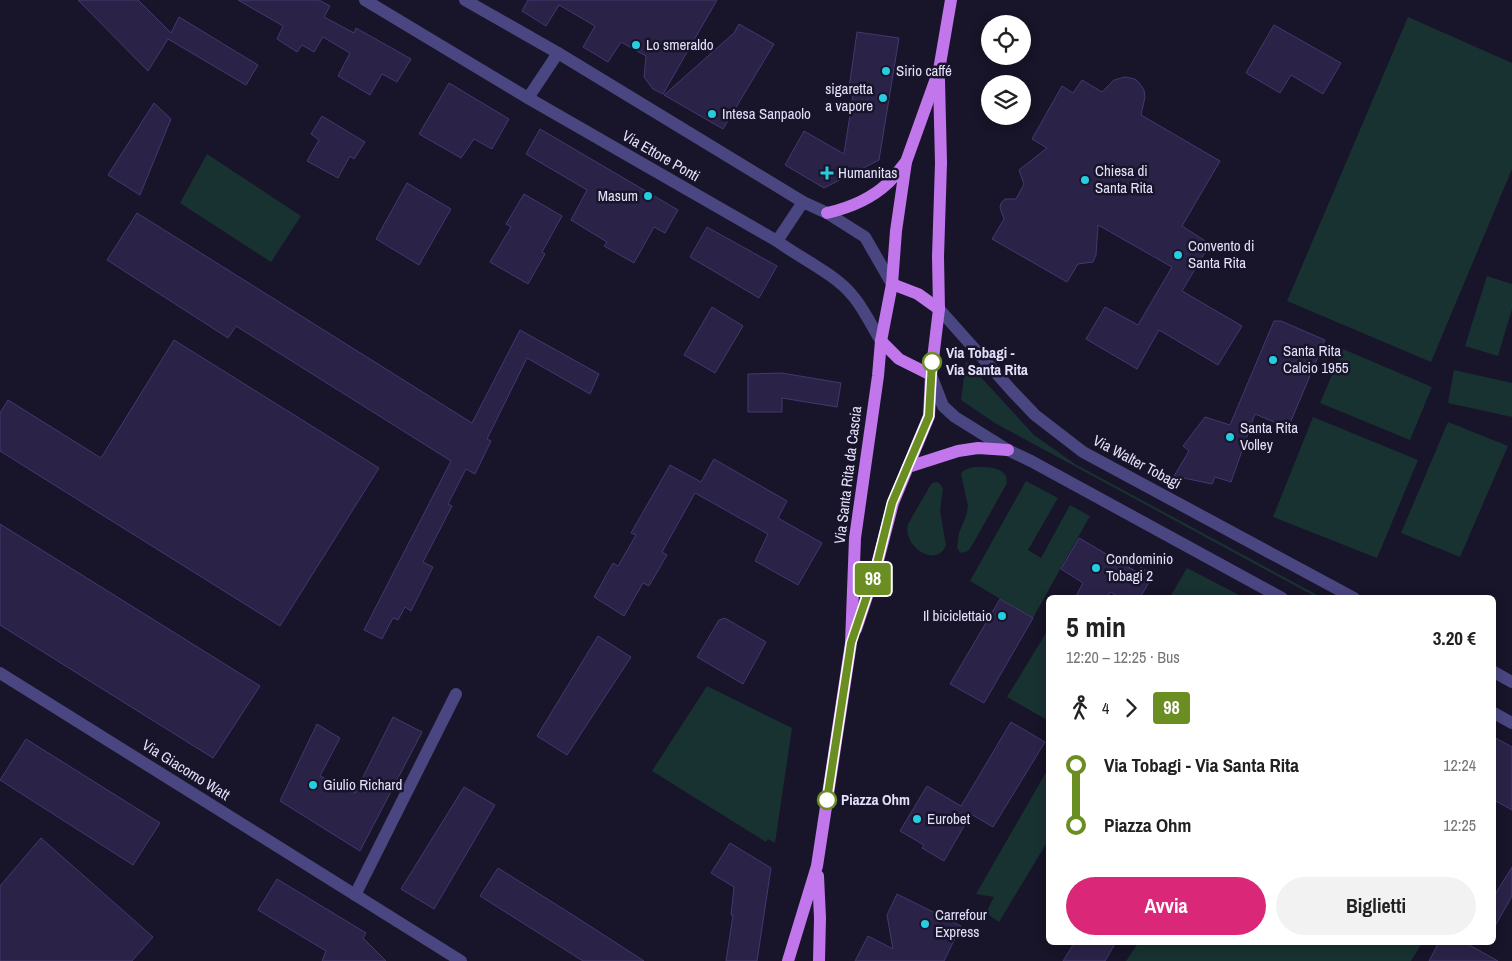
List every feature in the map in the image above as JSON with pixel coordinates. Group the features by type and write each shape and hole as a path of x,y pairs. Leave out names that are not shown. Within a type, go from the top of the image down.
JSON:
{"main road":[{"path":"939,309 918,294 892,284 896,231 906,162 939,70 951,0"},
{"path":"939,70 941,163 938,257 939,309"},
{"path":"827,213 864,201 887,184 906,162"},
{"name":"Via Santa Rita da Cascia","path":"818,866 851,643 855,538 878,376 881,341 892,284"},
{"name":"Via Santa Rita da Cascia","path":"851,643 875,572 892,503 929,416 931,375 939,309"},
{"path":"881,341 899,359 931,375"},
{"path":"908,467 958,451 978,448 1008,450"},
{"path":"788,961 818,866"},
{"path":"818,866 819,961"}],"street":[{"name":"Via Ettore Ponti","path":"365,0 528,98 777,242 831,276 852,295 881,341"},
{"path":"465,0 558,53 803,202 827,213 865,237 892,284"},
{"path":"528,98 558,53"},
{"path":"777,242 803,202"},
{"name":"Via Walter Tobagi","path":"939,309 1012,392 1035,415 1083,452 1348,595"},
{"path":"931,375 944,406 955,417 1008,450 1277,595"},
{"name":"Via Giacomo Watt","path":"0,673 461,961"},
{"path":"1496,673 1512,682"},
{"path":"355,895 456,694"},
{"path":"1496,714 1512,723"}],"green space":[{"path":"1408,17 1512,63 1512,169 1431,362 1287,301"},
{"path":"207,154 301,216 271,262 180,203"},
{"path":"1487,276 1512,284 1512,309 1498,356 1465,346"},
{"path":"1343,349 1432,387 1410,440 1320,403"},
{"path":"966,361 1034,435 1075,464 1317,595 1312,595 995,423 961,400"},
{"path":"1454,370 1512,383 1512,417 1448,403"},
{"path":"1313,417 1418,460 1377,558 1273,517"},
{"path":"1448,422 1508,446 1460,557 1401,533"},
{"path":"969,468 1000,470 1006,476 1007,483 974,542 968,551 961,553 957,548 959,533 968,506 961,474"},
{"path":"1026,481 1058,498 1028,550 1041,558 1070,505 1090,516 1033,618 970,581"},
{"path":"936,482 943,488 940,511 946,545 942,552 928,555 915,547 910,540 908,524 932,483"},
{"path":"1187,568 1239,595 1171,595"},
{"path":"1046,633 1046,719 1007,697"},
{"path":"707,686 792,728 775,843 768,839 766,842 652,771"},
{"path":"1046,772 1046,844 999,922 986,913 994,897 976,894"},
{"path":"1137,945 1421,945 1411,961 1126,961"}],"building":[{"path":"78,0 138,0 171,33 179,17 258,65 246,85 168,39 148,71"},
{"path":"238,0 319,0 330,6 324,17 354,33 356,28 411,59 397,82 382,74 370,95 338,76 350,53 323,37 314,52 302,45 297,52 277,39 283,26"},
{"path":"528,0 717,0 663,94 653,89 644,77 646,56 621,42 608,62 583,47 595,26 559,5 546,26 522,11"},
{"path":"739,24 774,44 723,129 664,95 734,33"},
{"path":"1274,25 1341,63 1323,94 1291,75 1280,93 1246,73"},
{"path":"857,32 899,38 879,160 824,188 785,165 804,131 844,154 853,95 848,95"},
{"path":"1125,77 1135,79 1144,90 1145,97 1141,115 1220,161 1182,226 1210,244 1182,291 1242,326 1218,365 1159,330 1137,369 1086,339 1105,307 1138,325 1172,267 1098,225 1096,255 1093,262 1078,264 1067,282 992,239 1004,219 1000,208 1001,203 1005,199 1016,199 1024,184 1019,170 1047,148 1032,139 1062,86 1073,93 1082,80 1102,92 1114,80"},
{"path":"449,83 509,119 492,149 474,139 461,158 419,134"},
{"path":"154,103 171,119 140,195 108,175"},
{"path":"322,116 365,142 354,159 350,156 338,178 307,161 319,140 311,134"},
{"path":"540,129 678,210 665,233 654,227 634,263 604,246 607,242 571,220 587,190 526,154"},
{"path":"407,183 451,209 419,265 376,239"},
{"path":"524,194 562,216 542,252 545,254 528,284 490,262 511,227 506,224"},
{"path":"137,213 472,423 520,330 599,374 590,394 527,358 487,439 491,441 475,474 466,469 448,504 452,506 423,562 433,567 411,611 405,607 398,620 393,618 382,639 364,630 451,461 236,326 228,338 107,260"},
{"path":"707,227 777,266 759,298 690,257"},
{"path":"712,307 743,326 715,373 684,355"},
{"path":"1274,321 1281,321 1325,340 1288,428 1255,414 1231,482 1215,477 1212,484 1174,476 1189,451 1183,446 1205,417 1230,425"},
{"path":"174,340 379,468 280,626 0,451 0,413 8,400 101,458"},
{"path":"782,373 841,383 837,407 782,398 782,412 748,412 748,374"},
{"path":"714,459 787,501 778,518 822,543 798,585 755,561 768,534 695,493 662,552 667,555 649,586 643,583 624,616 594,597 613,563 618,566 636,535 631,533 670,465 701,482"},
{"path":"0,524 260,686 213,758 0,625"},
{"name":"Condominio Tobagi 2","path":"1079,538 1137,572 1141,567 1153,575 1142,595 1116,595 1110,592 1108,595 1077,595 1083,583 1061,569"},
{"path":"1000,599 1033,618 984,703 950,684"},
{"path":"725,618 766,642 743,684 697,657 719,620"},
{"path":"598,636 631,657 567,755 537,736"},
{"name":"Giulio Richard","path":"393,717 422,732 360,851 280,801 317,724 340,738 320,776 355,793"},
{"path":"1011,722 1045,742 993,827 971,814 944,861 922,848 924,845 900,831 927,786 961,806"},
{"path":"1496,738 1512,747 1512,810 1496,801"},
{"path":"26,739 160,823 133,865 0,780"},
{"path":"464,787 495,805 434,909 401,889"},
{"path":"41,838 153,937 132,961 0,961 0,886"},
{"path":"730,843 771,868 757,961 726,961 733,915 731,915 734,887 711,873"},
{"path":"1512,867 1512,896 1496,924 1496,893"},
{"path":"498,868 644,961 583,961 480,896"},
{"path":"277,879 366,933 363,938 386,961 322,961 326,951 258,910"},
{"path":"897,894 961,926 944,961 855,961 868,936 893,949 887,915"},
{"path":"1073,945 1114,945 1105,961 1063,961"},
{"path":"1437,945 1469,945 1498,961 1429,961"}],"bus line":[{"name":"98","path":"827,800 851,643 875,572 892,503 929,416 932,362"}],"place":[{"name":"Lo smeraldo","path":"636,45"},
{"name":"Sirio caffé","path":"886,71"},
{"name":"sigaretta a vapore","path":"883,98"},
{"name":"Intesa Sanpaolo","path":"712,114"},
{"name":"Humanitas","path":"827,173"},
{"name":"Chiesa di Santa Rita","path":"1085,180"},
{"name":"Masum","path":"648,196"},
{"name":"Convento di Santa Rita","path":"1178,255"},
{"name":"Santa Rita Calcio 1955","path":"1273,360"},
{"name":"Via Tobagi - Via Santa Rita","path":"932,362"},
{"name":"Santa Rita Volley","path":"1230,437"},
{"name":"Condominio Tobagi 2","path":"1096,568"},
{"name":"Il biciclettaio","path":"1002,616"},
{"name":"Giulio Richard","path":"313,785"},
{"name":"Piazza Ohm","path":"827,800"},
{"name":"Eurobet","path":"917,819"},
{"name":"Carrefour Express","path":"925,924"}]}
